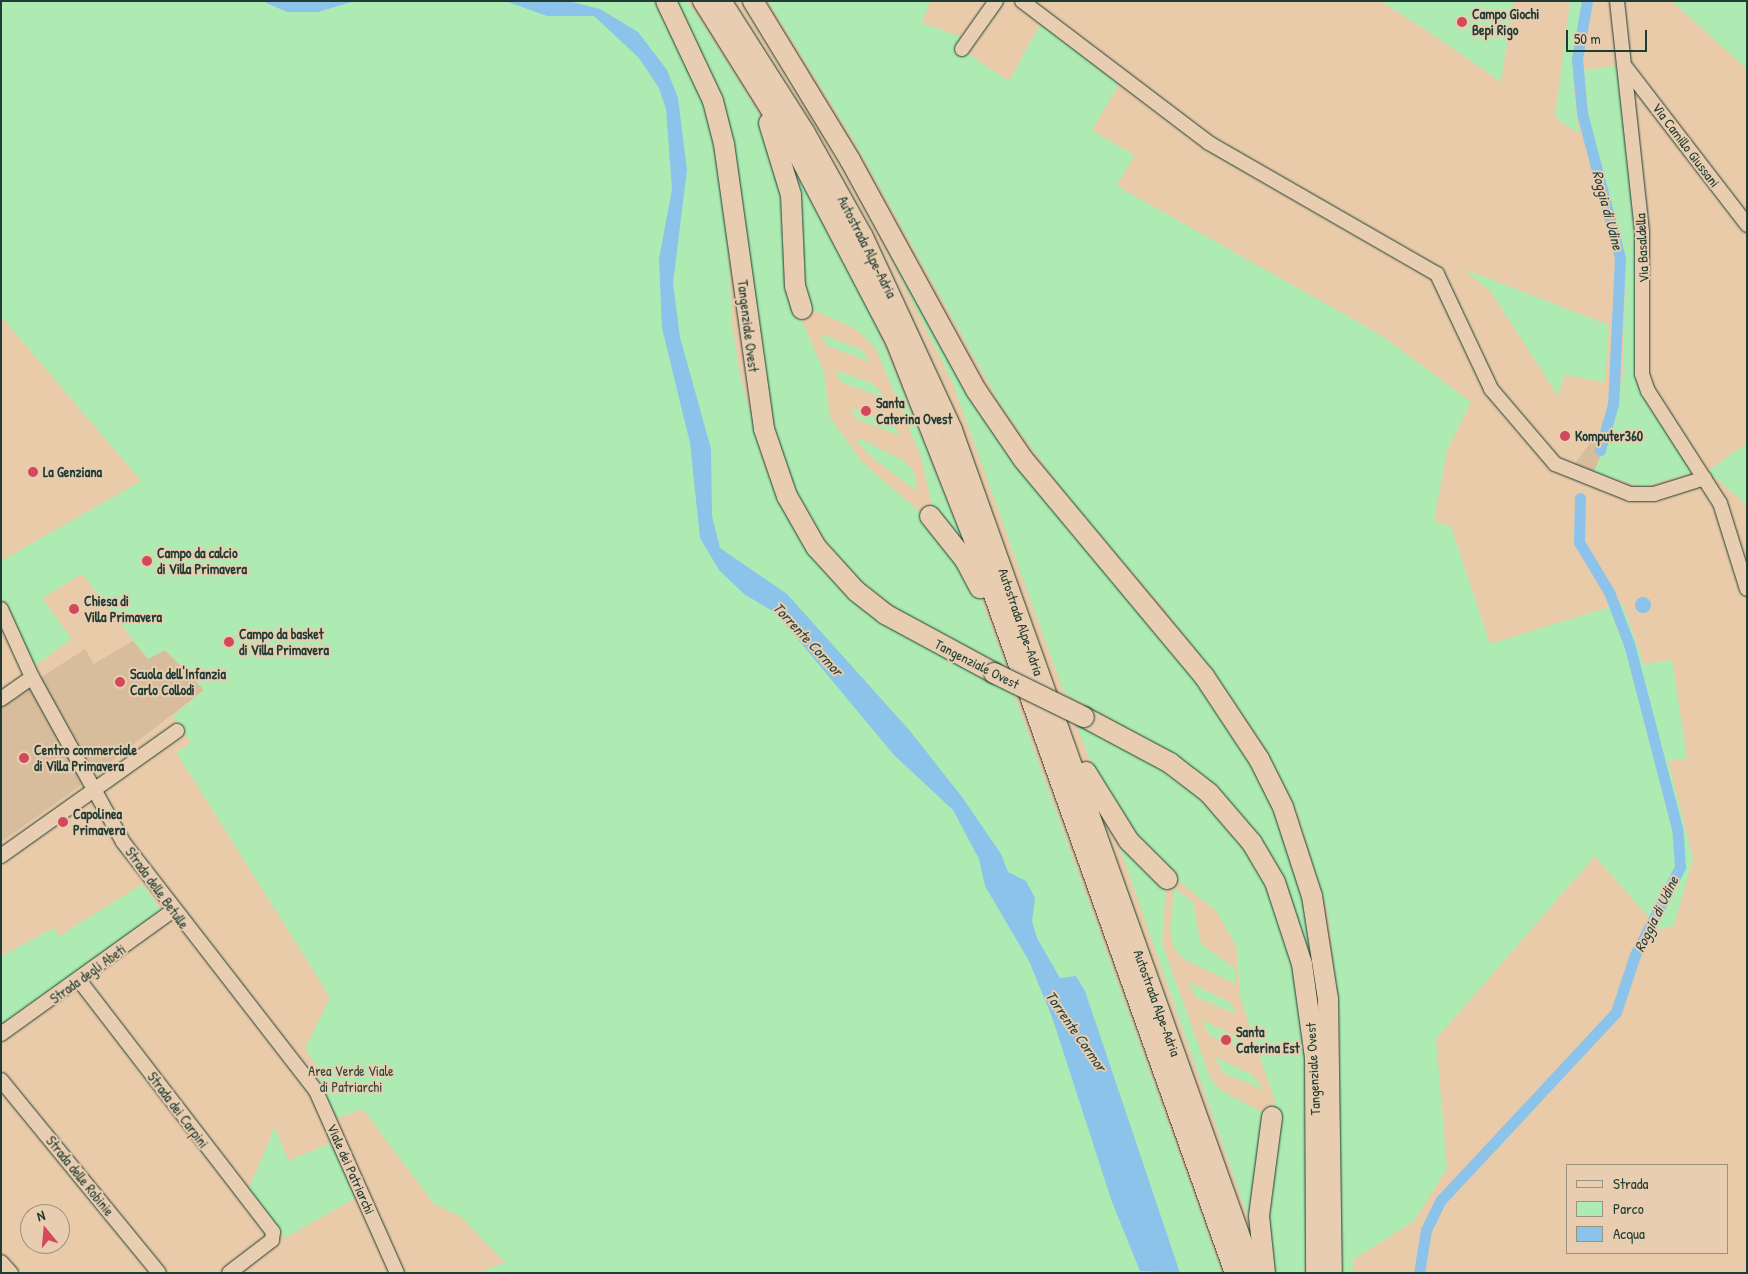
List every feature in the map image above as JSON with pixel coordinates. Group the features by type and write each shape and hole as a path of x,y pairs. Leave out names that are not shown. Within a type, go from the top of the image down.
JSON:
{"highway":[{"name":"Tangenziale Ovest","path":"666,1 697,63 724,144 764,430 787,496 816,547 856,591 885,614 994,673 1084,717 1170,763 1209,793 1252,843 1275,882 1302,964 1315,1058 1316,1273"},
{"name":"Autostrada Alpe-Adria","path":"704,1 756,81 822,195 895,339 938,442 1235,1273"},
{"name":"Autostrada Alpe-Adria","path":"721,1 834,183 904,321 952,430 1253,1273"},
{"name":"Tangenziale Ovest","path":"754,1 850,160 976,390 1029,467 1204,676 1259,759 1283,807 1312,896 1328,999 1332,1273"},
{"path":"756,81 791,195 794,286 802,309"},
{"path":"930,516 975,576 1002,648 1020,669"},
{"path":"1029,645 1052,680 1100,800 1129,841 1167,879"},
{"path":"1265,1273 1259,1216 1272,1117"}],"street":[{"path":"962,49 996,1"},
{"path":"1022,1 1209,143 1437,274 1491,389 1555,464 1630,494 1654,494 1704,478"},
{"name":"Via Basaldella","path":"1617,1 1642,232 1642,374 1648,391 1720,503 1744,564 1747,589"},
{"name":"Via Camillo Giussani","path":"1624,65 1747,225"},
{"name":"Strada delle Betulle","path":"1,609 32,677 93,791 172,911 300,1068"},
{"path":"1,699 32,677"},
{"path":"1,856 178,731"},
{"name":"Strada degli Abeti","path":"1,1034 79,980 172,911"},
{"name":"Strada dei Carpini","path":"79,980 273,1232 272,1240 229,1273"},
{"name":"Viale dei Patriarchi","path":"300,1068 316,1091 397,1273"},
{"name":"Strada delle Robinie","path":"1,1080 159,1273"},
{"path":"1,1262 11,1273"}],"shaded area":[{"path":"1592,440 1605,447 1593,473 1574,465"},
{"path":"133,641 148,659 165,650 204,690 95,774 40,678 85,649 94,664"},
{"path":"29,685 83,784 1,842 1,705"}],"green space":[{"name":"Area Verde Viale di Patriarchi","path":"1,1 653,1 698,85 709,121 726,209 732,324 739,371 766,472 812,553 1012,689 1222,1273 479,1273 505,1262 460,1216 434,1204 363,1109 338,1118 317,1080 323,1074 305,1049 330,997 176,752 191,743 173,716 204,690 165,650 148,659 82,574 42,598 72,639 33,667 1,596 1,561 141,481 1,316"},
{"path":"677,1 687,1 703,24 764,122 778,158 794,302 824,372 830,417 862,462 928,519 977,589 1006,666 911,618 868,587 836,555 801,503 777,443 762,382 706,65"},
{"path":"768,1 930,1 922,23 975,42 967,53 1009,81 1040,24 1119,84 1092,130 1134,155 1117,186 1381,335 1471,402 1447,450 1434,521 1451,527 1490,644 1622,603 1644,664 1672,660 1687,758 1668,761 1693,858 1674,925 1660,930 1595,856 1436,1039 1447,1168 1414,1221 1354,1259 1353,1273 1343,1273 1340,1245 1339,1018 1331,937 1327,909 1296,809 1264,746 1223,686 1161,605 1075,507 1002,407 854,141"},
{"name":"Campo Giochi Bepi Rigo","path":"1381,1 1514,1 1501,82 1444,42"},
{"path":"1570,1 1584,1 1573,79 1579,134 1555,117"},
{"path":"1672,1 1747,1 1747,69"},
{"path":"1619,65 1638,264 1636,352 1693,472 1644,487 1593,473 1605,447 1623,375 1625,279 1622,243 1591,137 1584,70"},
{"path":"801,177 870,310 965,544 933,510 921,457 875,347 856,329 813,310 804,298 794,179"},
{"path":"866,207 963,376 1182,657 1257,770 1290,848 1313,942 1323,1046 1298,921 1284,885 1243,817 1214,784 1176,755 1064,693 953,384"},
{"path":"1464,269 1609,325 1605,382 1564,375 1558,396 1491,292"},
{"path":"820,334 861,349 870,362 826,345"},
{"path":"835,370 872,383 886,399 841,382"},
{"path":"850,407 891,423 901,436 858,420"},
{"path":"861,439 905,461 914,472 917,491 871,457 856,440"},
{"path":"1747,443 1747,505 1708,471"},
{"path":"1073,717 1170,768 1242,837 1284,919 1306,1018 1309,1273 1272,1273 1265,1234 1276,1104 1240,996 1236,945 1216,911 1153,861 1100,785"},
{"path":"1113,828 1166,888 1162,943 1210,1077 1220,1090 1266,1114 1251,1226"},
{"path":"143,884 161,911 1,1026 1,956 54,928 59,936"},
{"path":"1174,888 1193,902 1201,944 1235,968 1235,984 1185,960 1174,948 1170,931"},
{"path":"1188,982 1230,1002 1237,1014 1196,997"},
{"path":"1202,1020 1238,1037 1251,1052 1210,1036"},
{"path":"1215,1057 1251,1074 1264,1090 1223,1073"},
{"path":"275,1127 288,1161 331,1143 355,1198 285,1238 248,1190"}],"water":[{"path":"262,1 355,1 318,12 287,12"},
{"name":"Torrente Cormor","path":"505,1 568,1 600,9 638,32 667,70 678,98 687,170 673,283 680,337 711,449 712,516 720,548 787,594 910,731 962,797 1001,854 1008,872 1026,881 1035,898 1032,921 1037,938 1060,978 1076,976 1085,991 1180,1273 1140,1271 1112,1202 1052,1017 1029,961 985,886 979,859 953,810 894,755 776,613 744,594 719,570 700,538 690,443 662,328 659,259 672,189 666,109 659,88 639,58 594,16 547,16"},
{"path":"1643,597 1651,605 1643,613 1635,605"}],"waterway":[{"name":"Roggia di Udine","path":"1587,1 1577,59 1582,113 1620,258 1613,404 1600,450"},
{"name":"Roggia di Udine","path":"1419,1273 1426,1230 1440,1201 1616,1012 1635,955 1680,867 1677,828 1629,644 1609,592 1579,542 1580,498"}],"place":[{"name":"Campo Giochi Bepi Rigo","path":"1462,22"},
{"name":"Santa Caterina Ovest","path":"866,411"},
{"name":"Komputer360","path":"1565,436"},
{"name":"La Genziana","path":"33,472"},
{"name":"Campo da calcio di Villa Primavera","path":"147,561"},
{"name":"Chiesa di Villa Primavera","path":"74,609"},
{"name":"Campo da basket di Villa Primavera","path":"229,642"},
{"name":"Scuola dell'Infanzia Carlo Collodi","path":"120,682"},
{"name":"Centro commerciale di Villa Primavera","path":"24,758"},
{"name":"Capolinea Primavera","path":"63,822"},
{"name":"Santa Caterina Est","path":"1226,1040"}]}
